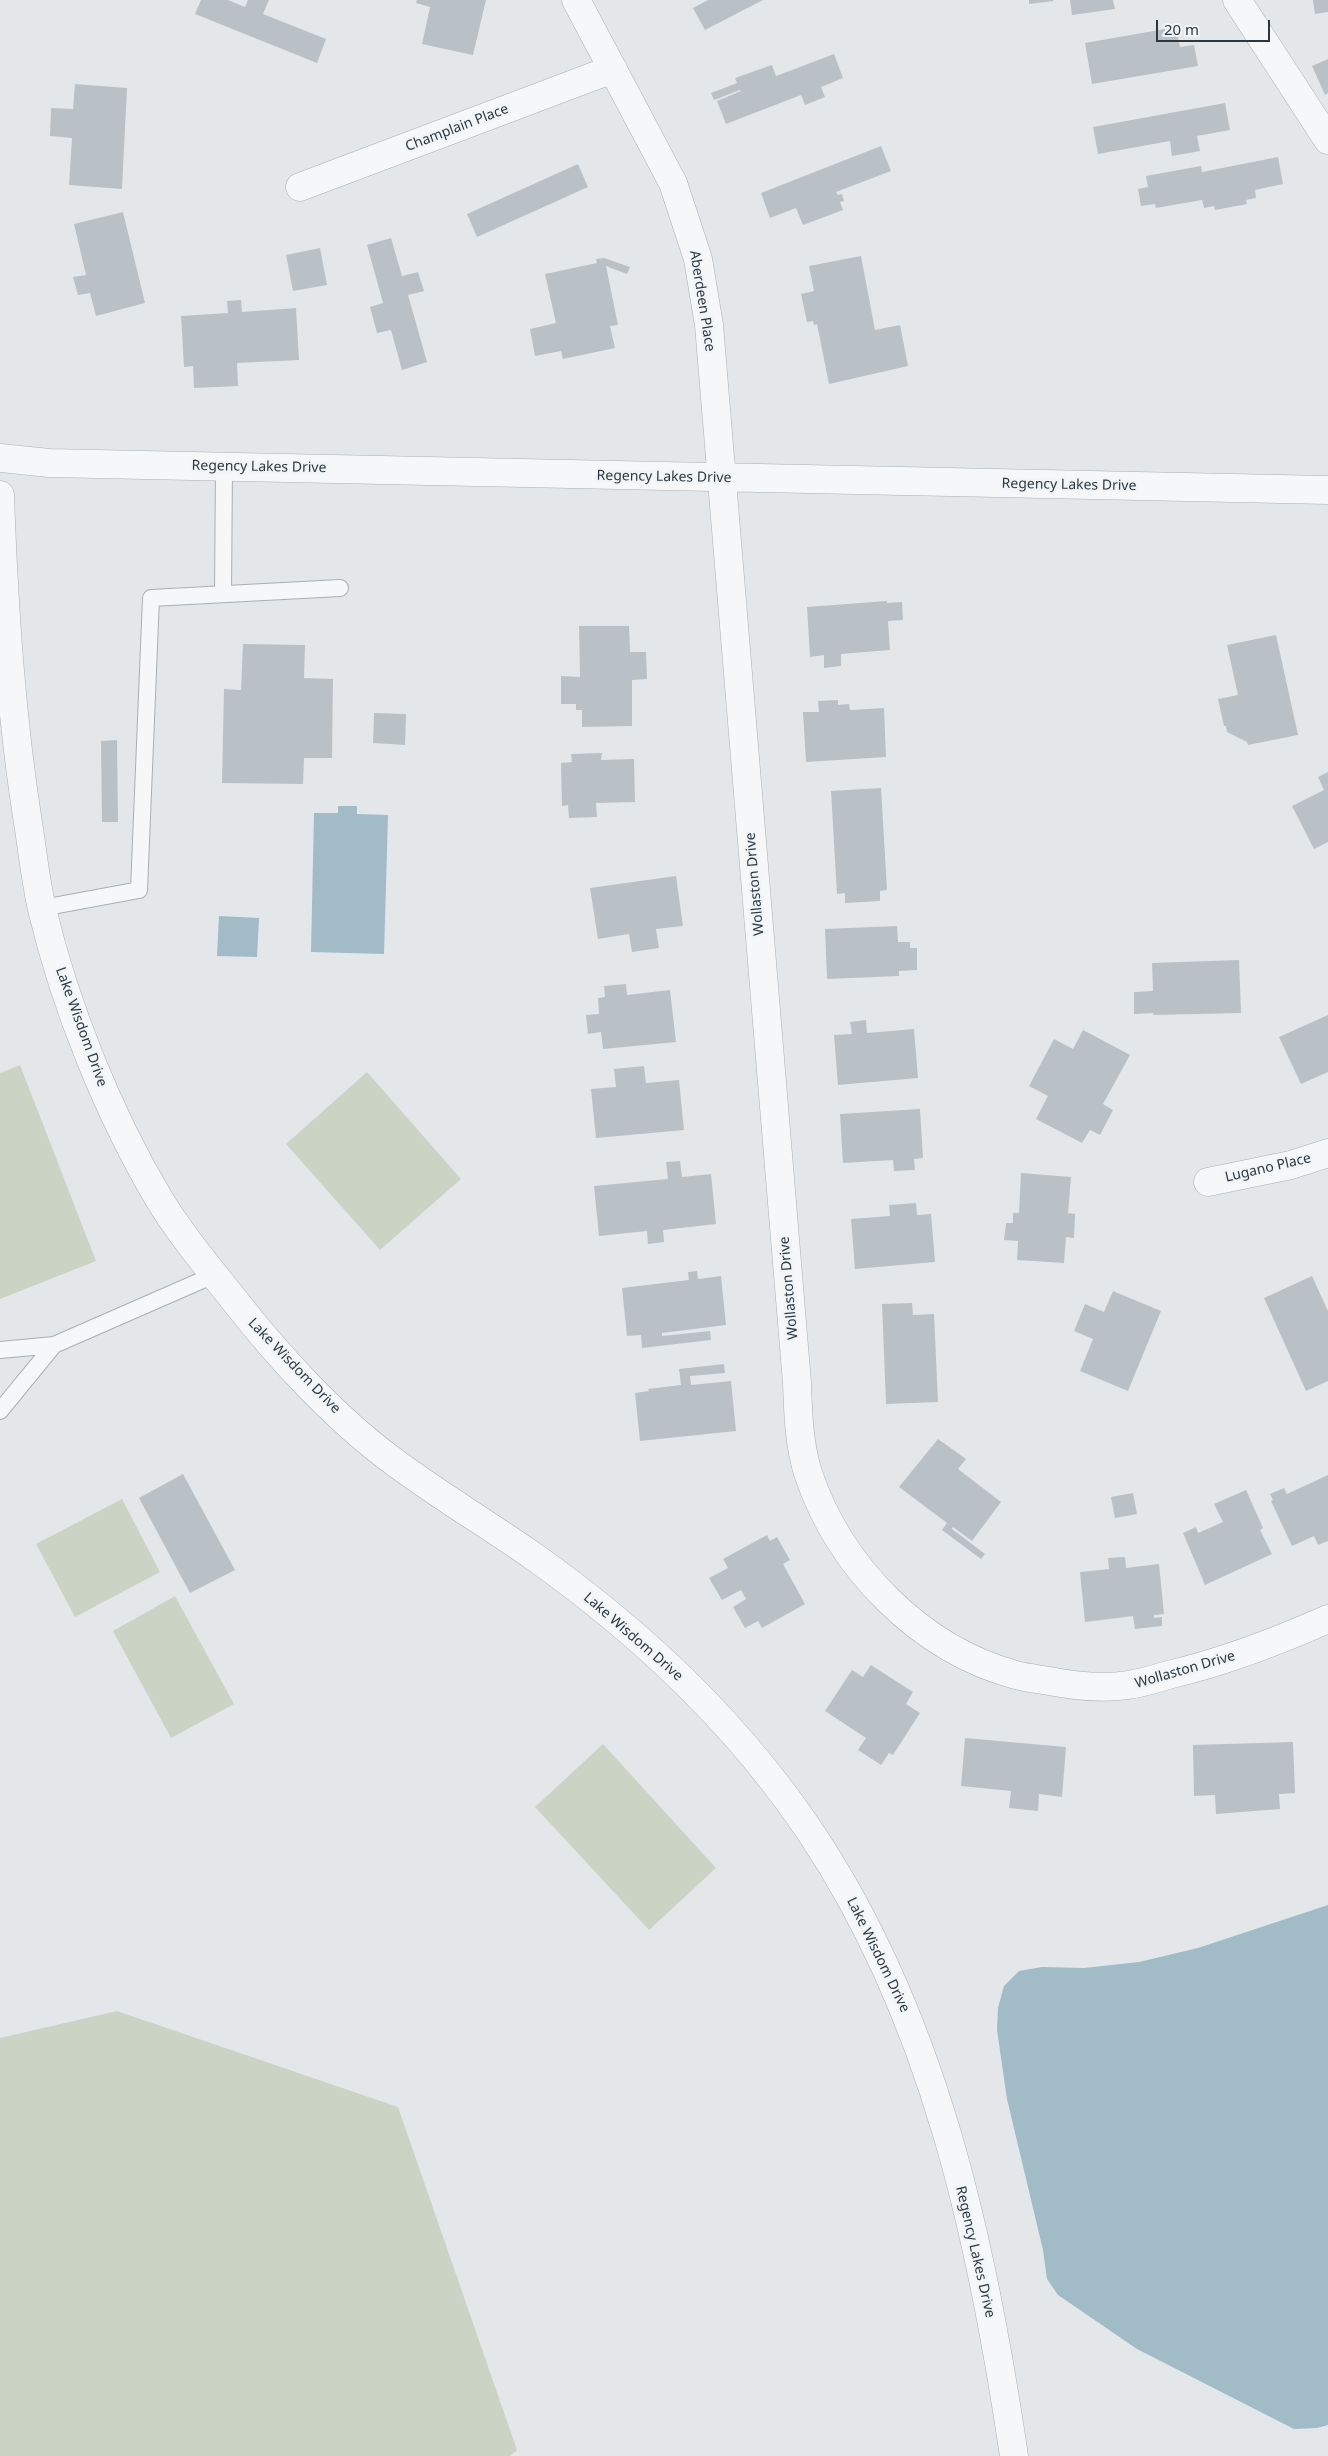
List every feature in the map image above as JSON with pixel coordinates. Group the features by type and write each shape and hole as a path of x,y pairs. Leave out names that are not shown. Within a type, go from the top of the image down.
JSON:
{"street":[{"name":"Aberdeen Place","path":"576,0 673,183 698,259 709,324 721,478"},
{"path":"1236,0 1328,140"},
{"name":"Champlain Place","path":"300,187 613,69"},
{"name":"Regency Lakes Drive","path":"0,458 50,462 1328,490"},
{"name":"Wollaston Drive","path":"721,478 796,1363 798,1423 807,1472 826,1518 846,1552 877,1590 924,1630 967,1656 1016,1675 1076,1686 1128,1685 1211,1665 1282,1639 1328,1619"},
{"name":"Lake Wisdom Drive","path":"0,494 4,616 18,762 42,908 69,1002 113,1111 159,1198 193,1249 256,1328 313,1388 386,1456 536,1558 615,1618 688,1685 754,1757 809,1830 858,1908 905,2008 920,2052"},
{"name":"Lugano Place","path":"1208,1182 1291,1165 1328,1153"},
{"name":"Regency Lakes Drive","path":"920,2052 941,2114 970,2223 1000,2361 1014,2456"}],"lane":[{"path":"223,594 224,466"},
{"path":"42,908 139,890 151,598 340,588"},
{"path":"0,1350 54,1345 214,1275"},
{"path":"0,1411 54,1345"}],"shaded area":[{"path":"20,1065 96,1261 0,1299 0,1073"},
{"path":"367,1072 461,1179 380,1250 286,1144"},
{"path":"122,1499 160,1572 75,1617 36,1544"},
{"path":"175,1596 234,1704 171,1738 113,1631"},
{"path":"603,1744 716,1868 649,1930 535,1807"},
{"path":"117,2011 398,2107 517,2450 510,2456 0,2456 0,2038"}],"water":[{"path":"338,806 357,806 357,814 388,815 384,954 311,952 314,813 338,813"},
{"path":"219,916 259,918 257,957 217,956"},
{"path":"1328,1905 1328,2425 1317,2428 1294,2429 1137,2349 1058,2295 1047,2279 1043,2250 1007,2099 997,2030 998,2008 1004,1986 1019,1971 1042,1967 1084,1968 1139,1962 1198,1948"}],"building":[{"path":"201,0 228,0 245,7 248,0 269,0 263,14 326,39 317,63 195,14"},
{"path":"417,0 486,0 473,55 422,44 430,7 416,3"},
{"path":"708,0 763,0 705,30 693,8"},
{"path":"1029,0 1053,0 1053,1 1029,4"},
{"path":"1070,0 1113,0 1115,9 1072,15"},
{"path":"1313,0 1328,0 1328,12 1315,14"},
{"path":"1176,27 1180,47 1194,45 1198,66 1092,84 1085,43"},
{"path":"834,54 843,78 821,87 825,97 805,105 801,95 726,124 717,101 741,91 714,100 711,93 737,83 735,78 772,65 776,76"},
{"path":"1328,59 1328,93 1325,95 1312,66"},
{"path":"75,84 127,88 122,189 69,185 72,138 50,136 51,108 73,109"},
{"path":"1225,103 1230,130 1197,136 1200,151 1172,156 1170,141 1098,154 1093,127"},
{"path":"881,146 891,171 836,192 838,195 842,194 844,201 840,202 843,210 803,225 796,208 770,218 761,193"},
{"path":"1278,157 1283,184 1255,190 1256,198 1246,200 1247,204 1215,210 1214,206 1204,208 1202,200 1156,208 1155,204 1141,206 1138,189 1148,187 1146,176 1201,166 1202,172"},
{"path":"578,164 588,187 477,237 467,214"},
{"path":"123,212 145,303 96,316 90,293 78,295 73,277 86,275 74,224"},
{"path":"391,238 402,276 418,272 424,291 408,295 427,362 402,370 391,330 377,333 370,307 383,303 367,245"},
{"path":"320,248 327,285 293,291 286,255"},
{"path":"861,256 875,330 900,325 908,366 829,384 817,324 814,325 813,321 807,322 801,294 814,291 809,266"},
{"path":"604,258 630,267 627,274 606,266 618,325 610,326 615,348 563,359 561,351 535,356 530,329 556,323 545,274 597,263 596,259"},
{"path":"241,300 242,312 296,308 299,360 237,363 238,386 194,388 193,366 184,367 181,316 228,313 227,301"},
{"path":"887,601 887,603 902,602 903,620 888,621 890,650 841,654 841,666 824,668 824,655 810,657 807,607"},
{"path":"579,626 629,626 630,652 646,652 647,679 632,680 632,726 582,727 582,710 576,710 576,704 561,704 561,676 580,677"},
{"path":"1276,635 1298,735 1248,745 1247,742 1227,732 1218,699 1238,695 1227,645"},
{"path":"243,644 305,645 304,678 333,679 332,758 304,758 303,784 222,783 224,689 241,690"},
{"path":"838,700 838,705 849,704 850,710 884,708 886,757 806,762 803,712 819,712 818,701"},
{"path":"374,713 406,714 405,745 373,743"},
{"path":"117,740 118,822 102,822 101,741"},
{"path":"602,753 601,760 634,759 635,802 596,803 597,817 569,818 568,805 562,806 561,763 572,762 571,754"},
{"path":"1328,772 1328,842 1314,849 1292,806 1324,790 1318,777"},
{"path":"881,788 887,890 880,891 880,901 845,903 845,893 837,894 831,791"},
{"path":"676,876 683,926 656,929 659,948 632,952 629,934 598,939 590,888"},
{"path":"897,926 898,942 910,942 910,948 917,948 917,970 899,971 899,976 827,979 825,929"},
{"path":"1239,960 1241,1013 1134,1014 1134,992 1153,991 1152,963"},
{"path":"626,984 627,995 670,990 676,1042 603,1049 601,1032 588,1034 586,1015 599,1014 598,998 605,997 604,986"},
{"path":"1328,1015 1328,1072 1301,1084 1279,1037"},
{"path":"866,1020 867,1033 914,1029 918,1078 838,1085 834,1035 852,1034 850,1022"},
{"path":"1083,1030 1130,1055 1103,1104 1113,1110 1100,1135 1090,1130 1082,1143 1036,1119 1048,1096 1029,1086 1054,1039 1073,1049"},
{"path":"644,1066 646,1083 679,1080 684,1130 596,1138 591,1089 616,1087 614,1069"},
{"path":"920,1109 923,1158 914,1159 915,1170 894,1171 893,1160 843,1163 840,1114"},
{"path":"680,1161 682,1177 711,1174 716,1224 663,1230 664,1242 648,1244 647,1231 599,1236 594,1186 668,1179 666,1162"},
{"path":"1021,1173 1071,1177 1068,1213 1075,1214 1074,1238 1066,1237 1064,1263 1017,1260 1018,1241 1004,1240 1006,1223 1013,1223 1013,1213 1019,1213"},
{"path":"916,1203 917,1215 931,1214 935,1262 855,1269 851,1219 890,1216 889,1205"},
{"path":"697,1271 698,1279 721,1276 726,1325 662,1333 662,1336 710,1331 711,1340 642,1348 641,1335 627,1336 622,1288 689,1280 688,1272"},
{"path":"1312,1276 1328,1311 1328,1381 1306,1391 1264,1298"},
{"path":"1113,1291 1161,1311 1128,1391 1080,1371 1093,1339 1074,1331 1085,1304 1104,1312"},
{"path":"912,1303 913,1315 934,1314 938,1402 886,1404 882,1304"},
{"path":"724,1364 725,1373 690,1376 691,1385 731,1381 736,1431 640,1441 635,1393 649,1391 648,1389 681,1385 679,1369"},
{"path":"938,1439 966,1459 958,1469 1001,1502 972,1541 953,1527 952,1529 985,1554 981,1559 942,1530 947,1523 899,1487"},
{"path":"183,1474 235,1570 190,1593 139,1498"},
{"path":"1328,1475 1328,1541 1318,1545 1314,1536 1292,1546 1271,1501 1273,1500 1270,1494 1284,1488 1287,1494"},
{"path":"1246,1490 1263,1528 1260,1530 1272,1554 1205,1585 1183,1533 1196,1527 1198,1533 1223,1522 1214,1504"},
{"path":"1133,1493 1137,1514 1115,1518 1111,1497"},
{"path":"767,1535 770,1541 777,1537 790,1560 783,1564 805,1604 762,1628 758,1621 745,1628 733,1607 746,1599 741,1590 722,1600 709,1578 728,1568 723,1559"},
{"path":"1125,1557 1126,1568 1159,1564 1164,1614 1154,1615 1154,1618 1162,1617 1162,1626 1135,1629 1133,1616 1085,1622 1080,1572 1109,1569 1108,1558"},
{"path":"871,1665 913,1692 906,1704 920,1713 893,1755 889,1753 881,1765 858,1750 866,1738 825,1711 852,1670 863,1677"},
{"path":"965,1738 1066,1747 1062,1797 1039,1794 1038,1811 1009,1808 1011,1791 961,1786"},
{"path":"1293,1742 1295,1793 1279,1794 1280,1809 1216,1814 1215,1795 1194,1796 1193,1745"}]}
